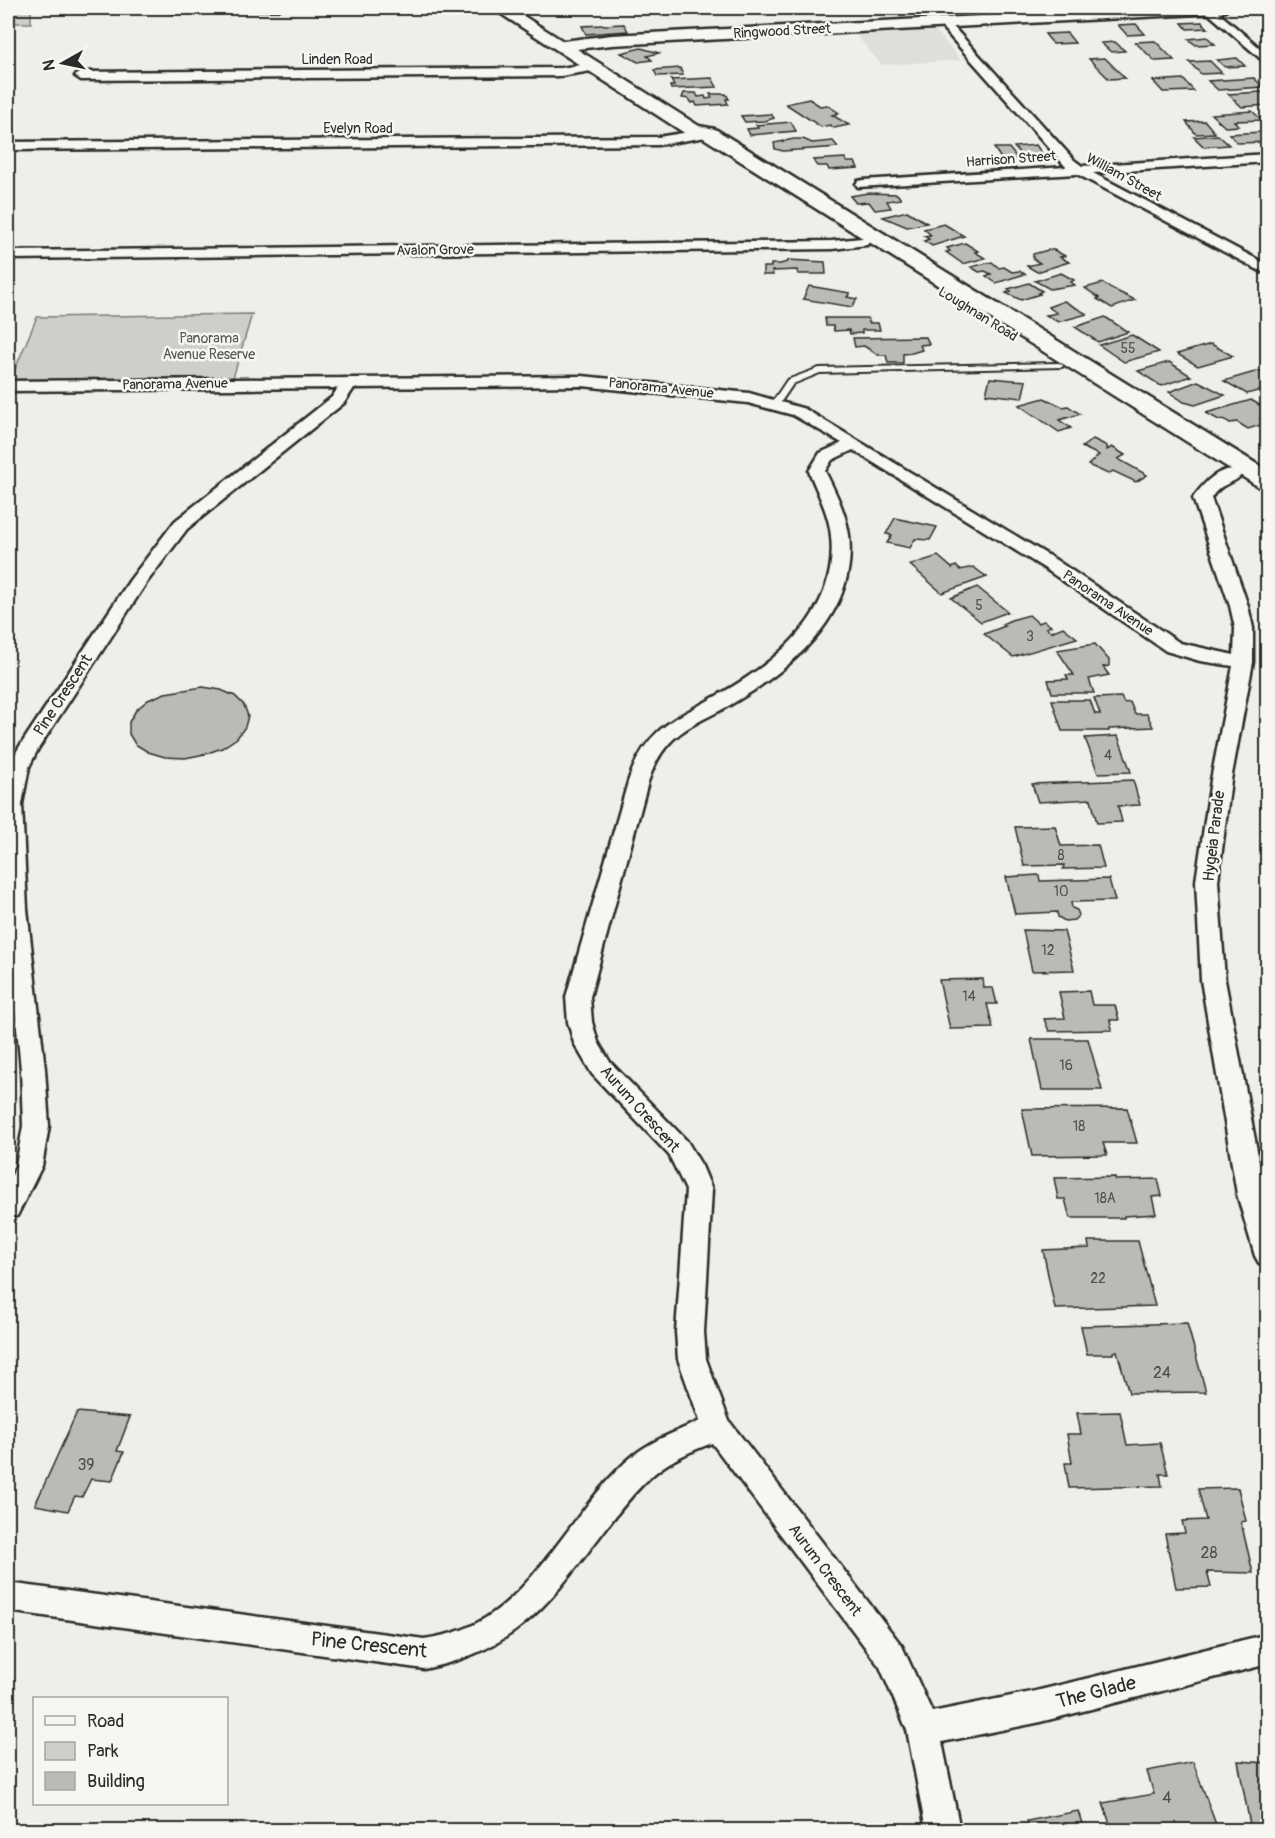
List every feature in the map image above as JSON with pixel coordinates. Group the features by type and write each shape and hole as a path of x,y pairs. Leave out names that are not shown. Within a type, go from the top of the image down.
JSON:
{"main road":[{"name":"Loughnan Road","path":"500,8 698,133 1268,482"},
{"name":"Ringwood Street","path":"561,46 612,40 944,23 1156,9 1219,8"},
{"name":"Loughnan Road","path":"698,133 862,242 1268,495"}],"street":[{"path":"1207,8 1268,62"},
{"name":"William Street","path":"944,23 1069,163 1268,271"},
{"name":"Linden Road","path":"81,76 561,72 593,66"},
{"name":"Evelyn Road","path":"8,146 658,141 698,133"},
{"name":"Harrison Street","path":"863,184 1268,158"},
{"name":"Avalon Grove","path":"8,255 815,246 862,242"},
{"name":"Panorama Avenue","path":"8,386 582,381 748,398 775,404 799,412 855,444 1050,564 1173,647 1200,655 1243,662"},
{"name":"Pine Crescent","path":"8,1209 29,1166 36,1126 34,1078 16,909 11,804 19,767 28,748 139,580 182,525 338,400 349,382"},
{"name":"Aurum Crescent","path":"855,444 826,457 819,464 817,471 836,517 841,537 841,566 831,605 790,657 760,679 673,730 656,745 647,758 638,782 578,997 580,1022 586,1043 601,1068 678,1148 699,1190 692,1304 692,1359 717,1427 891,1657 923,1730 942,1830"},
{"name":"Hygeia Parade","path":"1234,474 1212,483 1202,498 1239,606 1244,628 1243,662 1221,780 1207,881 1213,980 1250,1194 1268,1256"},
{"name":"Pine Crescent","path":"8,1597 424,1654 454,1648 485,1635 521,1608 638,1469 674,1446 717,1427"},
{"name":"The Glade","path":"923,1730 1036,1707 1268,1649"}],"lane":[{"path":"174,11 188,8"},
{"path":"201,8 279,8"},
{"path":"334,8 344,10"},
{"path":"775,404 790,382 819,371 1059,365"}],"shaded area":[{"path":"935,30 961,60 882,65 856,35"}],"green space":[{"path":"8,8 31,8 31,23 8,23"},
{"name":"Panorama Avenue Reserve","path":"252,314 233,378 10,381 37,317"}],"building":[{"path":"1202,22 1208,28 1187,29 1182,23"},
{"path":"624,24 628,31 586,34 582,26"},
{"path":"1136,24 1145,34 1127,35 1118,25"},
{"path":"1067,33 1075,43 1053,44 1045,34"},
{"path":"1207,37 1215,44 1196,45 1188,39"},
{"path":"1155,41 1174,60 1155,61 1135,42"},
{"path":"1115,42 1125,51 1111,52 1101,43"},
{"path":"641,48 659,53 647,56 652,60 638,62 621,53"},
{"path":"1105,58 1125,78 1109,79 1089,59"},
{"path":"1237,58 1245,66 1225,67 1217,60"},
{"path":"1210,61 1222,73 1201,74 1189,62"},
{"path":"680,68 683,75 657,76 654,70"},
{"path":"712,78 717,87 671,89 670,86 674,86 671,80"},
{"path":"1254,78 1263,87 1218,90 1208,81"},
{"path":"1183,79 1194,91 1163,92 1153,81"},
{"path":"1262,92 1268,97 1268,105 1242,107 1228,94"},
{"path":"684,93 696,93 698,97 705,96 706,99 712,98 710,94 726,94 729,99 726,99 728,104 697,106 695,102 692,103 689,99 682,98"},
{"path":"809,99 820,106 827,105 839,113 832,115 849,125 834,128 830,125 821,127 786,104"},
{"path":"1252,111 1262,120 1234,121 1239,126 1225,127 1211,114"},
{"path":"771,114 774,118 765,121 745,122 741,116"},
{"path":"1205,121 1215,133 1196,134 1186,122"},
{"path":"791,122 796,131 750,135 747,129 758,128 756,125"},
{"path":"1262,132 1268,137 1268,142 1238,143 1229,134"},
{"path":"1218,135 1229,145 1204,147 1194,137"},
{"path":"803,139 812,143 833,141 838,147 783,151 775,149 774,143"},
{"path":"1036,145 1045,158 1025,159 1014,147"},
{"path":"994,148 1009,148 1018,159 1002,160"},
{"path":"845,158 847,162 855,162 858,168 829,170 827,166 817,166 813,160"},
{"path":"868,193 897,194 901,199 887,201 891,208 875,210 869,202 856,203 850,196"},
{"path":"907,211 927,223 907,227 883,217"},
{"path":"944,224 964,236 932,246 924,241 929,239 924,236 931,235 924,229"},
{"path":"965,243 985,258 963,264 946,252 950,251 947,248"},
{"path":"1054,250 1065,256 1060,257 1069,262 1037,272 1027,266 1040,263 1033,259 1033,254"},
{"path":"788,260 825,262 826,274 798,274 797,270 772,271 773,275 763,275 763,267 771,267 771,264 780,264"},
{"path":"992,262 999,268 1004,267 1012,272 1019,271 1025,274 996,283 986,276 991,274 985,271 979,272 971,267"},
{"path":"1061,273 1074,280 1071,282 1075,285 1050,289 1035,281"},
{"path":"1029,283 1042,291 1038,293 1040,294 1021,300 1006,293 1011,291 1008,289"},
{"path":"1103,283 1135,300 1112,308 1085,288"},
{"path":"809,286 850,293 847,297 857,299 852,307 803,299"},
{"path":"1064,301 1087,314 1058,322 1046,315 1057,313 1048,307"},
{"path":"1105,317 1128,332 1098,342 1075,327"},
{"path":"825,318 868,318 869,323 878,323 880,330 862,330 862,333 850,334 849,330 834,331 833,326 826,326"},
{"path":"1132,335 1159,352 1124,362 1099,345"},
{"path":"926,337 929,344 920,345 922,350 903,354 903,363 888,363 886,355 878,355 864,346 855,347 853,338"},
{"path":"1211,344 1233,356 1198,366 1177,354"},
{"path":"1169,362 1191,376 1161,386 1138,371"},
{"path":"1258,371 1268,377 1268,388 1247,394 1224,381"},
{"path":"990,378 1026,381 1022,398 986,394"},
{"path":"1198,381 1225,395 1195,405 1184,402 1169,392"},
{"path":"1044,398 1063,407 1068,406 1080,414 1059,420 1071,428 1059,432 1019,405"},
{"path":"1251,400 1268,410 1268,416 1260,419 1267,423 1248,429 1237,422 1219,420 1206,413"},
{"path":"1093,439 1107,446 1107,450 1112,447 1125,455 1118,459 1147,475 1136,482 1113,471 1108,474 1088,465 1099,455 1082,447"},
{"path":"895,518 937,527 930,540 915,539 910,548 887,543 892,535 886,534"},
{"path":"938,556 952,568 956,566 960,570 973,567 987,577 942,593 910,565"},
{"path":"977,587 1008,612 981,622 951,598"},
{"path":"1029,615 1038,623 1044,621 1051,626 1046,628 1051,632 1063,627 1077,638 1013,657 984,634 1005,626 1002,624 1011,620"},
{"path":"1095,644 1109,660 1109,666 1103,667 1109,675 1089,679 1094,693 1052,693 1048,680 1068,679 1066,675 1074,675 1057,650"},
{"path":"203,687 221,690 235,696 244,705 248,716 245,727 237,738 222,748 185,758 165,757 148,752 135,744 129,734 129,722 136,710 148,700 165,693"},
{"path":"1121,697 1124,703 1130,702 1135,714 1147,714 1153,727 1109,729 1109,731 1062,731 1052,700 1090,700 1095,714 1100,714 1094,698"},
{"path":"1118,736 1131,772 1098,773 1085,738"},
{"path":"1133,780 1140,805 1118,806 1122,822 1097,823 1091,799 1038,802 1032,784"},
{"path":"1055,826 1061,846 1098,845 1104,868 1063,869 1064,865 1024,866 1015,827"},
{"path":"1039,875 1040,881 1109,879 1115,901 1071,902 1072,908 1077,910 1079,915 1074,920 1065,921 1058,917 1057,912 1015,914 1006,877"},
{"path":"1023,930 1064,931 1074,970 1032,971"},
{"path":"983,979 984,988 993,988 997,1004 987,1004 993,1028 950,1029 939,980"},
{"path":"1089,991 1092,1005 1115,1005 1119,1020 1110,1020 1112,1030 1049,1031 1044,1019 1065,1018 1059,992"},
{"path":"1031,1039 1088,1039 1102,1090 1042,1090"},
{"path":"1127,1108 1137,1143 1103,1143 1107,1155 1032,1156 1022,1109"},
{"path":"1115,1177 1115,1180 1158,1179 1162,1196 1152,1197 1156,1214 1124,1216 1124,1218 1070,1218 1065,1199 1058,1199 1054,1178"},
{"path":"1088,1241 1138,1241 1155,1306 1055,1309 1043,1250 1089,1248"},
{"path":"1187,1323 1206,1392 1129,1393 1117,1351 1113,1354 1087,1354 1081,1326"},
{"path":"77,1412 130,1417 117,1451 124,1452 112,1481 91,1479 82,1497 75,1496 68,1511 35,1505"},
{"path":"1120,1412 1127,1445 1160,1443 1168,1474 1160,1474 1162,1486 1069,1488 1065,1463 1072,1463 1067,1434 1081,1434 1077,1413"},
{"path":"1238,1488 1246,1521 1241,1522 1253,1573 1207,1572 1211,1587 1176,1588 1165,1534 1185,1533 1182,1521 1206,1520 1198,1489"},
{"path":"1238,1761 1268,1763 1268,1830 1251,1830"},
{"path":"1193,1762 1218,1830 1112,1830 1103,1803 1154,1794 1147,1771"},
{"path":"1078,1811 1084,1830 1030,1830 1027,1821"}]}
